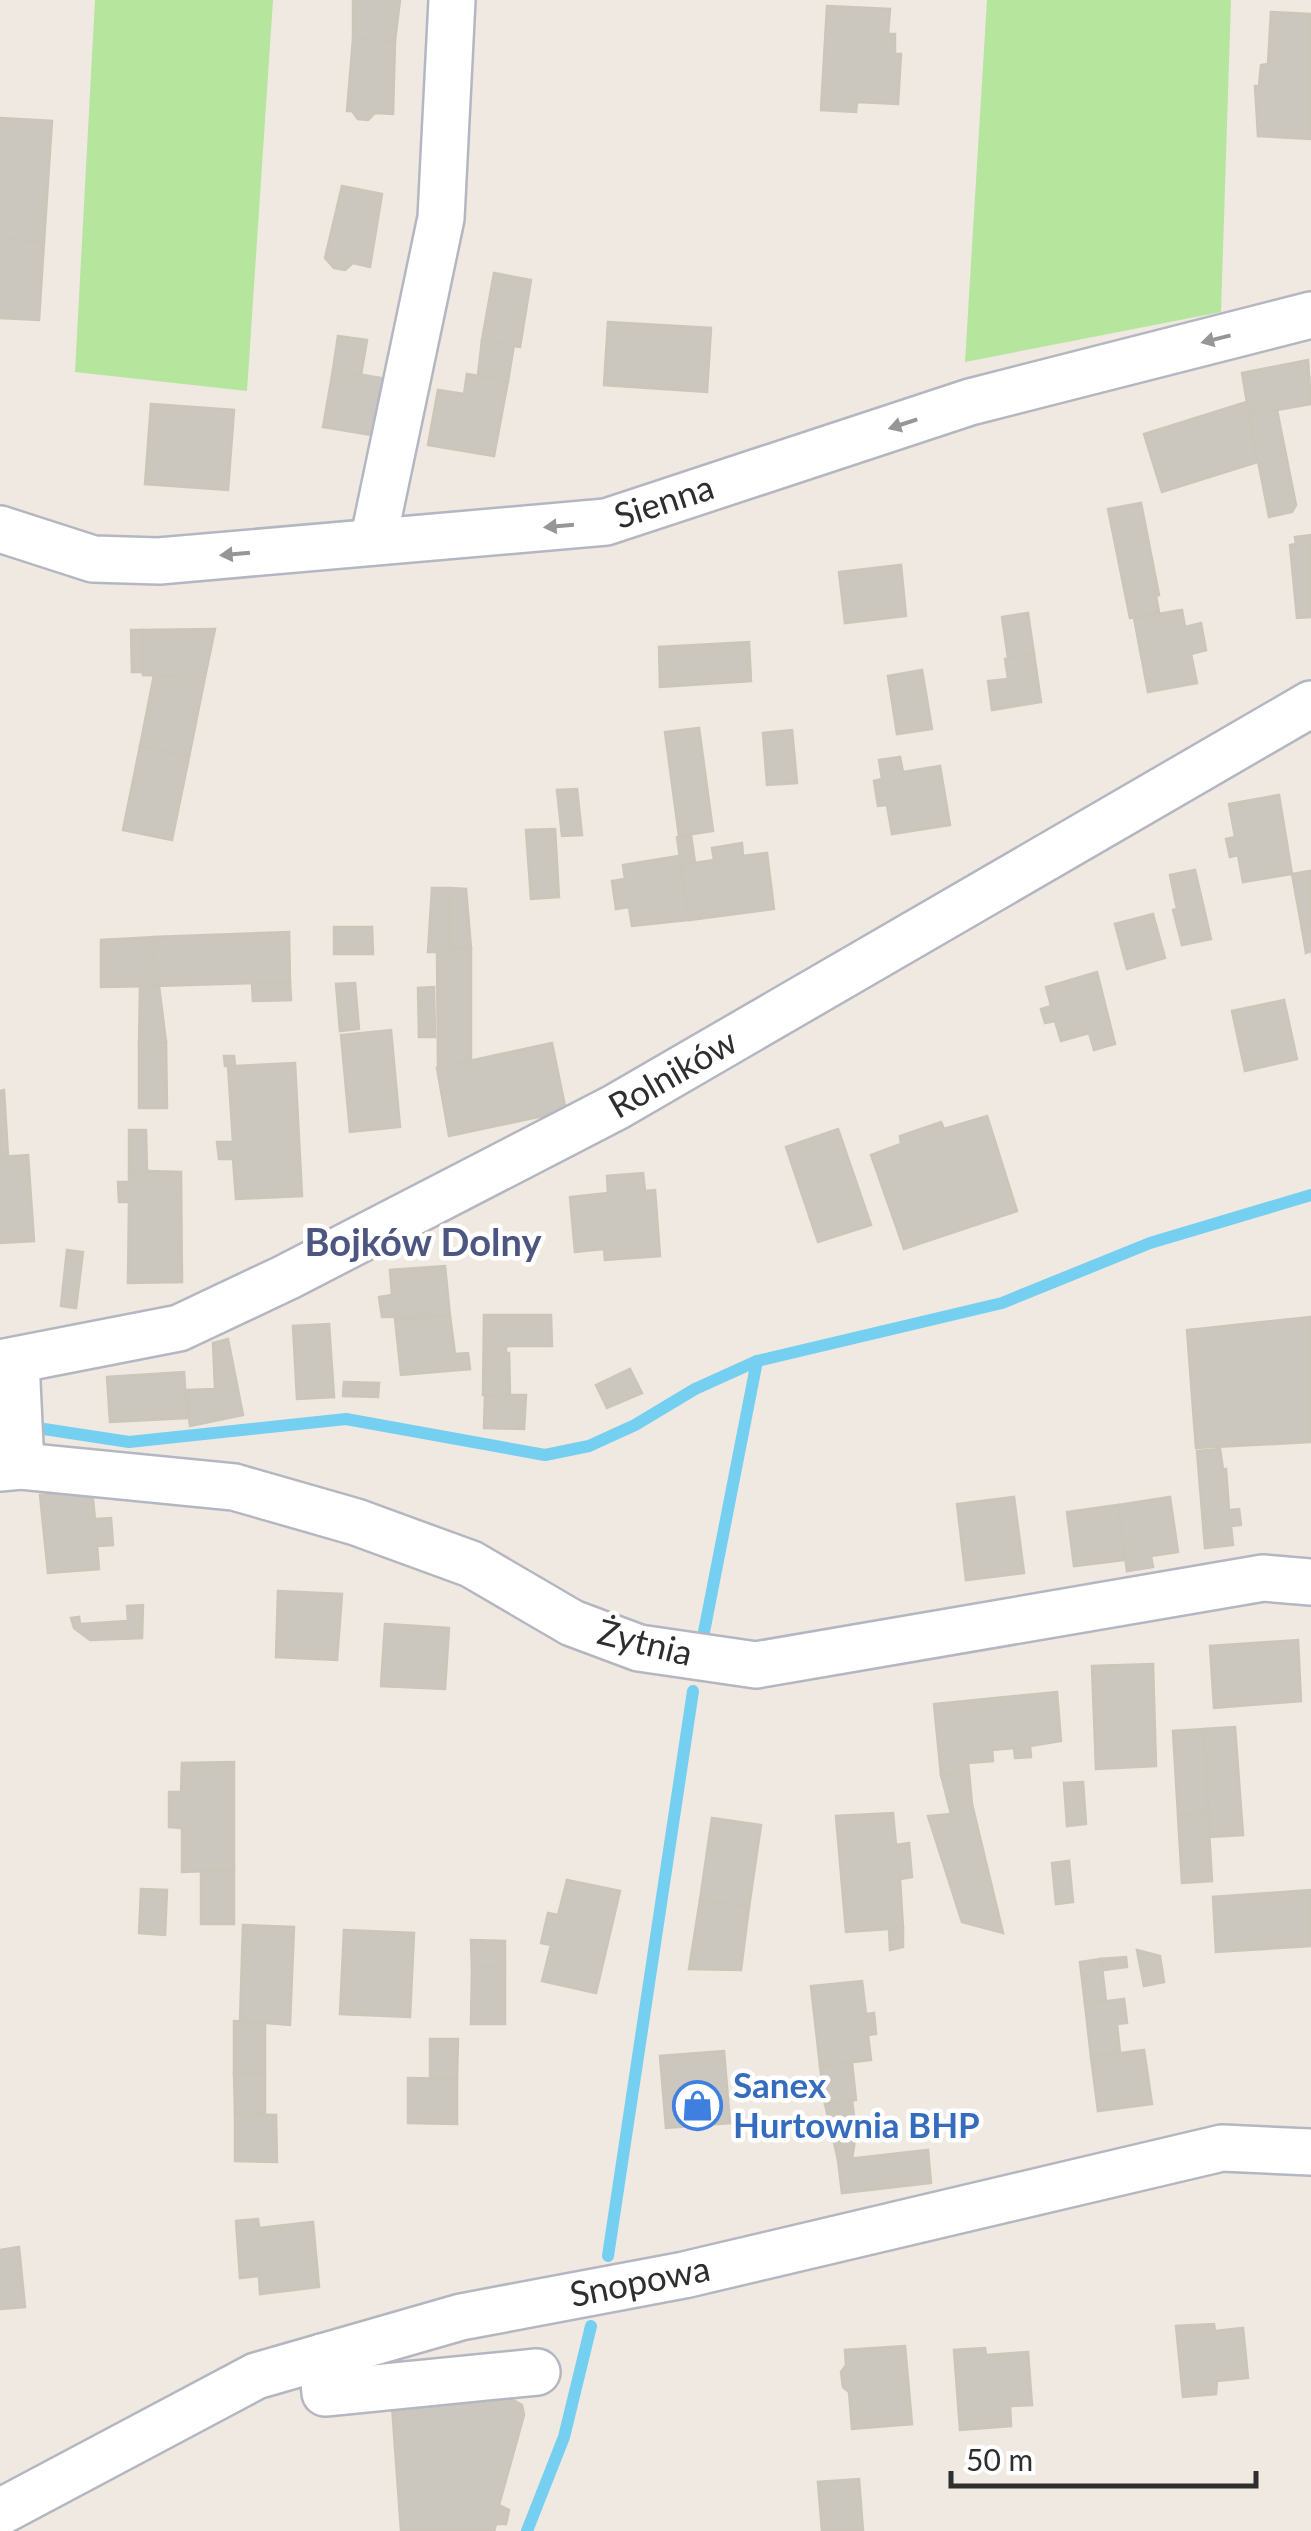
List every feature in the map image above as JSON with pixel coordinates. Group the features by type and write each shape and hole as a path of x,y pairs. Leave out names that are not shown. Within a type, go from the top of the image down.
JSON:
{"street":[{"path":"373,542 440,218 452,0"},
{"name":"Sienna","path":"0,529 93,559 159,561 606,522 970,402 1311,315"},
{"name":"Rolników","path":"8,1362 179,1328 287,1277 616,1107 1311,704"},
{"path":"8,1362 10,1467"},
{"name":"Żytnia","path":"10,1467 234,1486 356,1522 471,1564 572,1623 639,1648 756,1666 1263,1578 1311,1582"},
{"name":"Snopowa","path":"0,2512 256,2376 462,2317 684,2275 1222,2148 1311,2152"},
{"path":"322,2357 326,2392 537,2372"}],"green space":[{"path":"95,0 273,0 247,391 75,372"},
{"path":"987,0 1231,0 1221,312 965,362"}],"building":[{"path":"353,0 400,0 395,41 353,39"},
{"path":"827,6 890,9 888,34 895,34 895,54 901,54 898,104 857,102 856,112 821,110"},
{"path":"1271,12 1311,14 1311,139 1258,136 1255,86 1259,86 1261,65 1268,64"},
{"path":"353,39 395,41 393,114 375,113 368,120 358,119 347,111"},
{"path":"0,118 52,121 44,242 0,239"},
{"path":"342,186 382,194 370,267 353,263 345,270 334,268 325,258"},
{"path":"0,239 44,242 39,320 0,318"},
{"path":"494,273 531,280 520,347 482,340"},
{"path":"608,322 711,328 707,392 604,385"},
{"path":"338,336 367,340 361,375 333,370"},
{"path":"482,340 514,345 508,381 478,375"},
{"path":"1308,360 1311,404 1249,415 1242,373"},
{"path":"333,370 399,381 390,438 323,427"},
{"path":"467,374 508,381 494,456 428,445 438,390 464,394"},
{"path":"1246,402 1258,462 1162,492 1144,434"},
{"path":"151,404 234,410 228,490 145,484"},
{"path":"1277,410 1296,505 1292,512 1269,517 1249,415"},
{"path":"1141,503 1159,612 1130,618 1108,509"},
{"path":"1311,535 1311,617 1297,618 1290,545 1296,544 1295,537"},
{"path":"901,565 906,616 845,623 839,572"},
{"path":"1182,610 1185,627 1201,623 1206,650 1191,654 1197,683 1148,692 1134,618"},
{"path":"1028,613 1034,654 1008,658 1002,617"},
{"path":"215,629 205,677 143,675 142,630"},
{"path":"131,630 142,630 143,672 132,672"},
{"path":"749,642 751,681 660,687 659,647"},
{"path":"1034,654 1041,702 992,710 988,681 1008,679 1005,659"},
{"path":"922,670 932,729 897,734 888,676"},
{"path":"154,675 205,677 189,757 140,746"},
{"path":"699,728 713,831 679,836 665,732"},
{"path":"792,730 797,783 767,785 763,733"},
{"path":"140,746 189,757 172,840 123,830"},
{"path":"900,757 903,772 940,766 950,825 892,834 887,805 878,806 874,781 882,779 879,760"},
{"path":"577,789 582,835 562,836 557,790"},
{"path":"1279,795 1292,874 1243,882 1238,855 1230,857 1226,839 1235,837 1229,804"},
{"path":"555,829 559,897 531,899 526,830"},
{"path":"691,835 695,863 681,865 677,837"},
{"path":"742,843 743,856 767,853 774,909 689,920 681,865 714,860 712,848"},
{"path":"679,856 689,920 632,926 629,907 616,909 612,881 625,879 623,865"},
{"path":"1195,870 1211,939 1182,945 1170,875"},
{"path":"1310,871 1311,927 1302,929 1292,874"},
{"path":"432,888 449,888 450,949 437,952 428,952"},
{"path":"449,888 466,889 471,948 450,949"},
{"path":"1153,914 1165,958 1127,969 1115,924"},
{"path":"334,927 372,927 373,954 334,954"},
{"path":"1311,927 1311,951 1306,953 1302,929"},
{"path":"289,932 290,982 155,986 154,937"},
{"path":"154,937 155,986 101,987 101,940"},
{"path":"471,948 471,1060 438,1068 437,950"},
{"path":"1097,972 1115,1044 1094,1050 1089,1033 1061,1041 1055,1021 1045,1023 1041,1009 1051,1006 1046,987"},
{"path":"290,982 291,1000 253,1001 252,983"},
{"path":"355,983 359,1029 340,1031 336,984"},
{"path":"159,986 166,1042 139,1043 140,987"},
{"path":"434,987 435,1037 419,1037 418,988"},
{"path":"1284,1000 1297,1059 1245,1071 1232,1011"},
{"path":"391,1030 400,1127 350,1132 341,1035"},
{"path":"166,1042 167,1108 139,1108 139,1043"},
{"path":"552,1043 566,1111 449,1136 437,1068"},
{"path":"224,1056 234,1056 235,1066 295,1063 302,1196 236,1199 233,1159 219,1159 217,1142 233,1142"},
{"path":"4,1090 8,1156 0,1157 0,1091"},
{"path":"987,1116 1017,1211 904,1249 871,1155 901,1144 900,1136 941,1122 944,1129"},
{"path":"838,1129 871,1225 818,1242 786,1147"},
{"path":"129,1130 146,1130 147,1171 129,1172"},
{"path":"28,1155 34,1241 0,1243 0,1157"},
{"path":"129,1172 181,1172 182,1282 128,1283 129,1202 119,1202 118,1182 129,1182"},
{"path":"643,1173 645,1191 655,1190 660,1256 605,1260 604,1249 575,1252 570,1197 608,1193 607,1176"},
{"path":"67,1250 83,1252 76,1308 61,1306"},
{"path":"445,1266 450,1316 382,1317 379,1297 392,1295 390,1270"},
{"path":"484,1315 551,1315 552,1346 506,1346 510,1395 483,1395"},
{"path":"450,1316 455,1354 468,1353 470,1369 401,1375 395,1319"},
{"path":"1311,1317 1311,1442 1196,1448 1187,1330"},
{"path":"329,1324 334,1397 297,1399 293,1326"},
{"path":"228,1339 243,1415 190,1426 186,1390 215,1389 213,1343"},
{"path":"630,1369 642,1393 607,1408 596,1385"},
{"path":"184,1372 187,1418 110,1422 107,1377"},
{"path":"344,1382 379,1383 378,1397 343,1396"},
{"path":"526,1395 524,1429 484,1428 485,1396"},
{"path":"1220,1449 1226,1469 1229,1510 1239,1509 1241,1525 1231,1526 1233,1545 1205,1548 1197,1451"},
{"path":"92,1491 95,1519 111,1518 113,1545 97,1546 99,1569 48,1573 40,1495"},
{"path":"1014,1497 1024,1573 966,1580 957,1504"},
{"path":"1170,1497 1178,1552 1151,1556 1153,1567 1127,1571 1118,1505"},
{"path":"1118,1505 1125,1560 1074,1566 1067,1512"},
{"path":"278,1591 342,1594 337,1660 276,1657"},
{"path":"143,1605 142,1638 90,1640 74,1628 71,1618 79,1617 80,1624 128,1621 127,1606"},
{"path":"385,1624 449,1628 445,1689 381,1686"},
{"path":"1298,1640 1301,1701 1214,1708 1210,1646"},
{"path":"1153,1664 1156,1766 1096,1769 1092,1666"},
{"path":"1057,1692 1061,1741 1030,1746 1031,1757 1015,1758 1014,1748 992,1750 993,1761 968,1763 969,1772 941,1775 934,1704"},
{"path":"1235,1727 1243,1835 1210,1837 1204,1729"},
{"path":"1204,1729 1208,1813 1178,1815 1173,1731"},
{"path":"234,1762 234,1870 182,1872 182,1828 169,1827 169,1792 181,1792 182,1763"},
{"path":"969,1772 972,1804 951,1814 941,1775"},
{"path":"1083,1782 1086,1824 1067,1826 1064,1783"},
{"path":"972,1804 1003,1933 962,1922 928,1816 951,1814"},
{"path":"893,1813 896,1845 909,1843 912,1877 900,1879 903,1928 846,1932 836,1816"},
{"path":"1208,1813 1212,1881 1182,1883 1178,1815"},
{"path":"712,1818 761,1825 749,1907 700,1900"},
{"path":"1069,1861 1073,1902 1056,1904 1052,1863"},
{"path":"234,1870 234,1924 201,1924 201,1872"},
{"path":"567,1880 620,1891 596,1993 542,1981 551,1945 541,1943 548,1913 558,1915"},
{"path":"141,1889 167,1890 165,1935 139,1933"},
{"path":"1310,1890 1311,1946 1216,1952 1213,1897"},
{"path":"700,1900 749,1907 741,1970 689,1969"},
{"path":"243,1925 294,1927 290,2025 240,2021"},
{"path":"903,1928 903,1947 890,1950 889,1929"},
{"path":"344,1930 414,1933 410,2017 340,2014"},
{"path":"471,1940 505,1941 505,1967 472,1968"},
{"path":"1137,1950 1160,1956 1164,1982 1144,1986"},
{"path":"1126,1957 1127,1967 1103,1970 1101,1959"},
{"path":"1101,1959 1106,2001 1085,2004 1080,1962"},
{"path":"505,1967 505,2024 471,2024 472,1968"},
{"path":"862,1981 866,2014 874,2013 876,2034 868,2035 871,2060 820,2066 811,1986"},
{"path":"1124,1999 1127,2023 1117,2024 1120,2053 1091,2057 1085,2004"},
{"path":"234,2021 265,2023 265,2074 234,2073"},
{"path":"430,2039 458,2039 457,2079 430,2078"},
{"path":"1144,2050 1152,2104 1098,2111 1091,2057"},
{"path":"724,2051 730,2123 666,2128 660,2056"},
{"path":"852,2063 856,2100 825,2104 820,2066"},
{"path":"234,2073 265,2074 265,2114 235,2114"},
{"path":"408,2078 457,2079 457,2124 408,2123"},
{"path":"852,2100 856,2133 852,2159 838,2160 825,2104"},
{"path":"235,2114 276,2115 277,2162 235,2161"},
{"path":"928,2150 931,2183 842,2193 838,2160"},
{"path":"258,2219 259,2228 313,2222 319,2287 260,2294 259,2276 240,2278 236,2221"},
{"path":"19,2247 25,2307 0,2309 0,2250"},
{"path":"1214,2324 1215,2331 1243,2328 1248,2378 1217,2381 1216,2394 1183,2397 1176,2326"},
{"path":"905,2346 912,2424 852,2429 849,2392 843,2387 841,2372 846,2365 845,2350"},
{"path":"985,2348 986,2355 1028,2352 1032,2405 1010,2406 1011,2426 960,2430 954,2350"},
{"path":"508,2397 522,2405 524,2415 499,2505 509,2510 506,2524 496,2524 494,2531 401,2531 392,2406"},
{"path":"859,2479 863,2531 822,2531 818,2482"}],"waterway":[{"path":"44,1429 129,1442 346,1419 545,1455 589,1446 635,1425 695,1389 757,1361 1002,1303 1150,1243 1311,1195"},
{"path":"704,1632 757,1361"},
{"path":"608,2256 693,1691"},
{"path":"527,2531 564,2437 591,2326"}],"place":[{"name":"Sanex Hurtownia BHP","path":"698,2106"}],"district":[{"name":"Bojków Dolny","path":"423,1243"}]}
